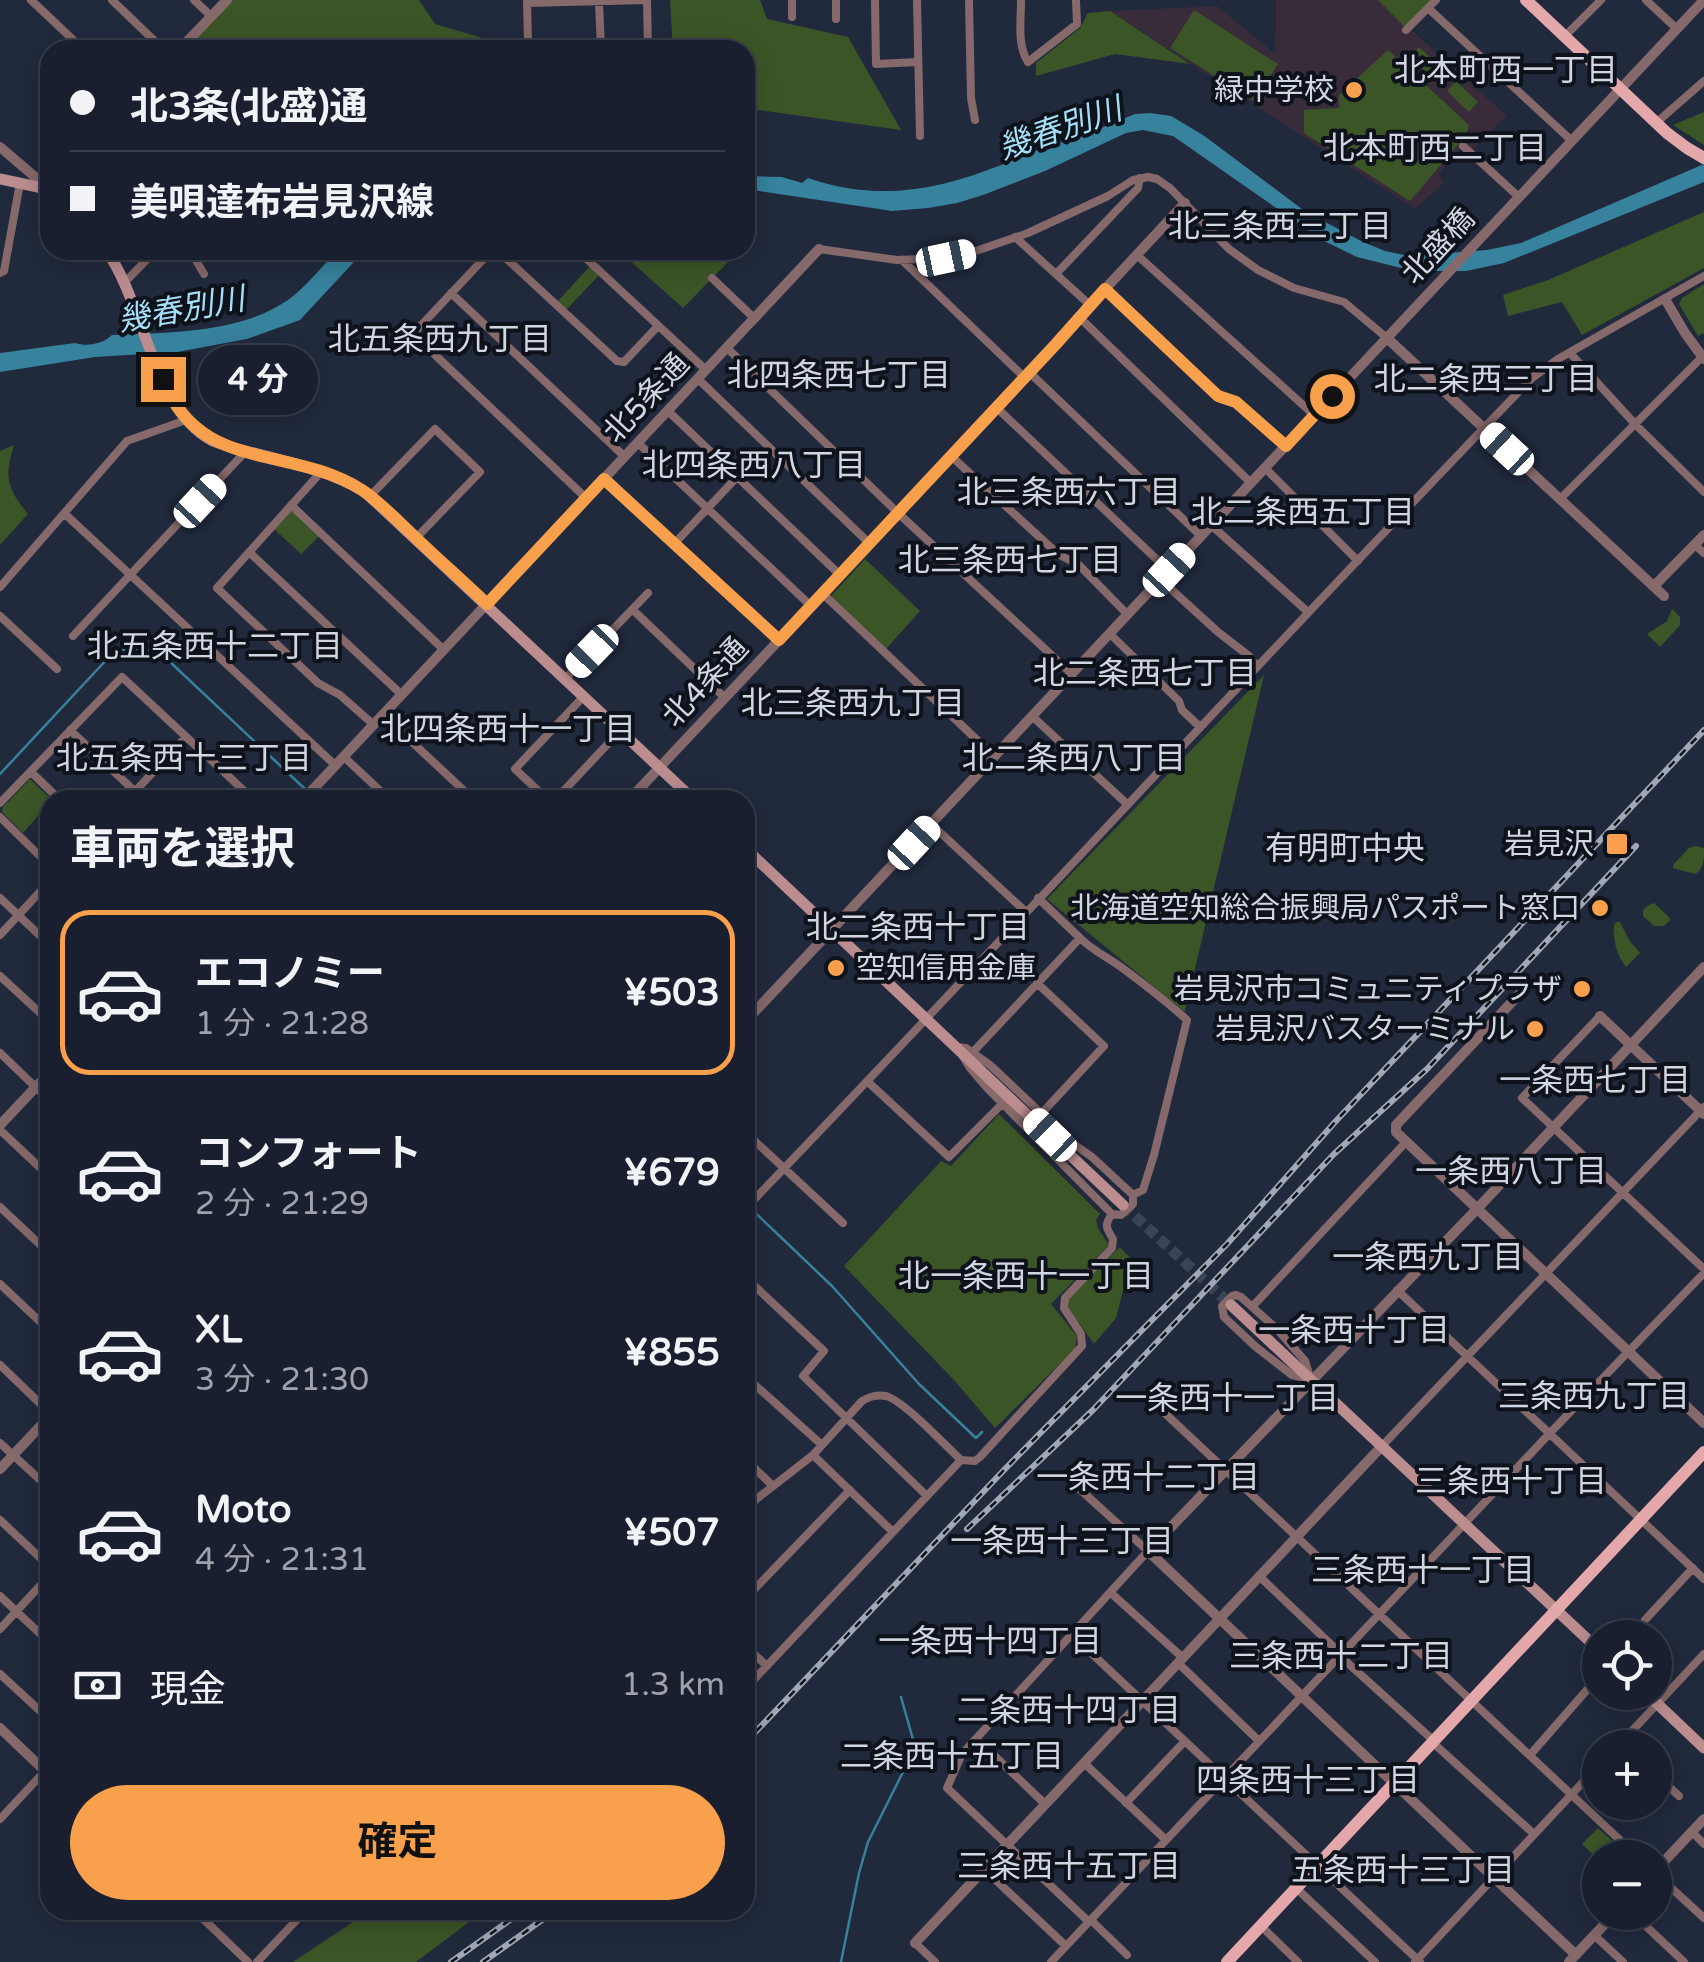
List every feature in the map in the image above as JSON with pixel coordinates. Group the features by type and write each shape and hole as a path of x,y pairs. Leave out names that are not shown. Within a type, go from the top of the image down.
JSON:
{"main road":[{"path":"1526,0 1667,134 1704,158"},
{"path":"0,179 40,187"},
{"path":"112,260 125,282 168,393 186,420 212,440 322,471 370,496 683,790"},
{"path":"755,857 1123,1205"},
{"path":"1231,1306 1582,1633"},
{"path":"1226,1962 1704,1452"},
{"path":"1664,1710 1704,1748"}],"street":[{"path":"32,0 74,40"},
{"path":"112,0 154,40"},
{"path":"194,0 211,16"},
{"path":"188,40 227,0"},
{"path":"528,40 527,2 647,0 648,40"},
{"path":"792,0 792,16"},
{"path":"836,0 836,20"},
{"path":"874,0 876,64 918,62"},
{"path":"917,0 920,136"},
{"path":"969,0 975,120"},
{"path":"1021,0 1022,48 1028,62 1077,24 1076,0"},
{"path":"1406,30 1436,0"},
{"path":"1565,37 1601,0"},
{"path":"1646,0 1677,29"},
{"name":"北盛橋","path":"755,1011 1704,0"},
{"path":"599,1 600,40"},
{"path":"1428,8 1572,141"},
{"path":"1656,123 1704,80"},
{"path":"1463,146 1519,198"},
{"path":"0,147 40,181"},
{"path":"1056,274 1138,188 1140,178"},
{"path":"820,249 902,260 946,258 1016,237 1108,196 1132,180 1156,179 1170,188 1229,249 1258,270 1294,288 1344,302 1664,596"},
{"path":"0,273 4,271 20,183"},
{"name":"北4条通","path":"638,790 1185,203"},
{"path":"0,221 13,224"},
{"path":"1016,237 1090,305"},
{"name":"北5条通","path":"313,790 820,249"},
{"path":"1136,255 1314,416"},
{"path":"125,282 146,260"},
{"path":"196,260 204,274"},
{"path":"484,260 412,334 586,498"},
{"path":"505,260 617,361 624,362 658,326"},
{"path":"589,260 869,542"},
{"path":"902,260 1202,536"},
{"path":"755,1198 1532,378 1704,276"},
{"path":"712,278 754,318"},
{"path":"1105,289 1218,396 1236,402 1286,446"},
{"path":"451,293 625,456"},
{"path":"1560,499 1703,358 1666,299"},
{"path":"1078,317 1252,482"},
{"path":"727,348 1072,674"},
{"path":"1570,352 1704,492"},
{"path":"997,408 1218,632 1257,666"},
{"path":"668,411 839,574"},
{"path":"0,587 127,441 186,420"},
{"path":"370,496 436,429 480,472 416,538"},
{"path":"638,443 810,606"},
{"path":"73,636 246,451"},
{"path":"952,456 1058,554 1080,565 1128,615"},
{"path":"1265,468 1358,561"},
{"path":"322,471 217,588 318,682 374,725"},
{"path":"674,544 737,477"},
{"path":"604,479 779,640"},
{"path":"292,505 444,650"},
{"path":"64,514 377,790"},
{"path":"1212,525 1308,612"},
{"path":"1654,586 1700,549 1704,535"},
{"path":"249,552 402,695"},
{"path":"566,678 648,592"},
{"path":"822,593 994,756"},
{"path":"632,610 725,698"},
{"path":"0,616 57,669"},
{"path":"1110,634 1200,726"},
{"path":"0,802 122,678 243,790"},
{"path":"539,790 514,768 584,696"},
{"path":"384,715 463,790"},
{"path":"1032,716 1127,804"},
{"path":"70,730 134,790"},
{"path":"561,790 621,730"},
{"path":"136,790 186,737"},
{"path":"31,772 50,790"},
{"path":"0,817 40,856"},
{"path":"931,824 1026,912"},
{"path":"0,935 40,892"},
{"path":"0,898 40,936"},
{"path":"958,1047 970,1068 1112,1214 1125,1212 1134,1195 1142,1190 1154,1155 1186,1020 1092,950 1038,898"},
{"path":"973,1052 1080,938"},
{"path":"1127,1955 947,1788 962,1754 1148,1551 1704,967"},
{"path":"0,976 40,1013"},
{"path":"1037,984 1104,1046 1042,1113"},
{"path":"1526,987 1396,1126 1396,1132 1704,1423"},
{"path":"936,1962 915,1943 1467,1356 1623,1192 1703,1110 1600,1016 1522,1098 1623,1192 1704,1271 1052,1962"},
{"path":"958,1047 973,1052 1134,1195"},
{"path":"0,1054 40,1091"},
{"path":"868,1082 949,1157 1003,1103"},
{"path":"40,1083 0,1127 40,1167"},
{"path":"755,1141 843,1223"},
{"path":"1252,1307 1406,1142"},
{"path":"0,1207 40,1245"},
{"path":"755,1500 813,1455 870,1397 896,1400 961,1460 974,1461 980,1457 1082,1346 1081,1334 1064,1308 1065,1298 1112,1248 1113,1239 1106,1223 1112,1214"},
{"path":"0,1284 40,1322"},
{"path":"755,1286 824,1351 803,1376 927,1496"},
{"path":"1398,1290 1704,1579"},
{"path":"1236,1295 1277,1328 1306,1361 1310,1380 1292,1375 1256,1348 1222,1313 1222,1306 1236,1295"},
{"path":"0,1365 40,1404"},
{"path":"755,1385 822,1445"},
{"path":"1154,1403 1620,1840"},
{"path":"0,1469 40,1425"},
{"path":"0,1443 40,1480"},
{"path":"813,1455 893,1532"},
{"path":"755,1679 961,1460"},
{"path":"755,1469 773,1486"},
{"path":"1075,1485 1495,1877 1574,1959 1599,1930"},
{"path":"755,1589 850,1490"},
{"path":"0,1520 40,1558"},
{"path":"1645,1620 1693,1568"},
{"path":"1259,1576 1534,1834"},
{"path":"0,1629 40,1586"},
{"path":"1112,1593 1260,1741"},
{"path":"0,1596 40,1634"},
{"path":"1072,1635 1417,1961 1582,1783"},
{"path":"1672,1687 1704,1654"},
{"path":"755,1655 767,1666"},
{"path":"0,1674 40,1711"},
{"path":"1530,1755 1582,1696"},
{"path":"1634,1730 1651,1710"},
{"path":"0,1728 40,1763"},
{"path":"977,1739 1045,1804"},
{"path":"1126,1803 1184,1742"},
{"path":"1084,1763 1166,1840"},
{"path":"0,1819 40,1778"},
{"path":"1672,1790 1678,1796"},
{"path":"1672,1854 1704,1819"},
{"path":"1692,1832 1704,1844"},
{"path":"984,1870 1066,1946"},
{"path":"1296,1888 1375,1962"},
{"path":"1672,1888 1704,1918"},
{"path":"204,1920 248,1962"},
{"path":"257,1962 297,1920"},
{"path":"1260,1926 1298,1962"},
{"path":"1650,1930 1684,1962"},
{"path":"1594,1935 1623,1962"}],"shaded area":[{"name":"緑中学校","path":"1276,0 1378,0 1507,116 1473,149 1465,142 1438,174 1444,183 1415,209 1110,11 1217,6 1275,54"}],"green space":[{"path":"233,0 419,0 435,24 490,40 192,40"},
{"path":"670,0 760,0 767,19 848,37 901,130 755,109 755,40 672,40"},
{"path":"1378,0 1431,0 1405,27"},
{"path":"1194,10 1278,64 1254,101 1170,48"},
{"path":"1110,11 1190,64 1115,54 1036,76 1036,63 1080,28 1088,13"},
{"path":"1419,47 1442,68 1432,78 1410,57"},
{"path":"1388,50 1469,125 1466,135 1410,201 1304,133 1304,110 1339,108 1339,95"},
{"path":"1456,81 1478,102 1469,112 1447,91"},
{"path":"1704,112 1704,145 1673,125"},
{"path":"1704,212 1704,268 1582,335 1562,302 1508,316 1503,295 1548,280"},
{"path":"629,260 728,260 683,308"},
{"path":"591,265 600,274 566,310 557,302"},
{"path":"1704,284 1704,333 1698,336 1679,304"},
{"path":"14,445 9,482 28,514 0,545 0,451"},
{"path":"291,507 321,534 301,554 273,528"},
{"path":"865,559 920,611 886,649 830,597"},
{"path":"1672,609 1680,617 1680,625 1660,647 1647,634 1667,621"},
{"path":"1264,675 1185,1011 1185,1012 1047,899"},
{"path":"30,779 42,790 40,814 23,833 2,812"},
{"path":"1689,848 1704,848 1698,872 1673,868"},
{"path":"1654,903 1669,917 1664,926 1654,926 1643,916 1643,910"},
{"path":"1616,922 1620,922 1640,953 1626,967 1616,947"},
{"path":"999,1114 1100,1214 1096,1220 1098,1228 1109,1245 1051,1304 1077,1336 1075,1349 995,1428 844,1266 941,1161 951,1166"},
{"path":"1120,1247 1131,1259 1116,1318 1094,1344 1067,1302"},
{"path":"1598,1828 1611,1840 1586,1840"},
{"path":"356,1920 472,1920 416,1962 293,1962"}],"water":[{"path":"1135,114 1171,116 1203,135 1306,212 1363,242 1409,256 1487,250 1521,243 1704,164 1704,182 1504,263 1466,271 1405,269 1357,257 1322,240 1173,136 1143,130 1126,133 983,195 928,208 892,211 755,190 755,176 782,177 802,183 808,178 845,188 880,191 947,183"},
{"path":"329,260 356,260 300,320 247,339 177,352 95,357 0,372 0,353 75,343 90,345 112,335 180,332 225,325 268,311 308,283"}],"waterway":[{"path":"0,774 109,657 139,649 169,661 305,789"},
{"path":"755,1213 832,1286 919,1384 976,1438 982,1432"},
{"path":"841,1962 868,1842 914,1743 901,1697"}],"tunnel":[{"path":"1123,1205 1231,1305"}],"railway":[{"path":"755,1732 1004,1470 1227,1244 1335,1122 1704,730"},
{"path":"967,1529 1093,1410 1334,1154 1427,1069 1636,846"},
{"path":"451,1962 510,1920"},
{"path":"483,1962 542,1920"}],"place":[{"name":"緑中学校","path":"1354,90"},
{"name":"岩見沢","path":"1617,844"},
{"name":"北海道空知総合振興局パスポート窓口","path":"1600,908"},
{"name":"空知信用金庫","path":"836,968"},
{"name":"岩見沢市コミュニティプラザ","path":"1582,989"},
{"name":"岩見沢バスターミナル","path":"1535,1029"}],"district":[{"name":"北本町西一丁目","path":"1506,70"},
{"name":"北本町西二丁目","path":"1435,148"},
{"name":"北三条西三丁目","path":"1280,226"},
{"name":"北五条西九丁目","path":"440,339"},
{"name":"北四条西七丁目","path":"839,375"},
{"name":"北二条西三丁目","path":"1486,379"},
{"name":"北四条西八丁目","path":"754,465"},
{"name":"北三条西六丁目","path":"1069,492"},
{"name":"北二条西五丁目","path":"1303,512"},
{"name":"北三条西七丁目","path":"1010,560"},
{"name":"北五条西十二丁目","path":"215,646"},
{"name":"北二条西七丁目","path":"1145,673"},
{"name":"北三条西九丁目","path":"853,703"},
{"name":"北四条西十一丁目","path":"508,729"},
{"name":"北五条西十三丁目","path":"184,758"},
{"name":"北二条西八丁目","path":"1074,758"},
{"name":"有明町中央","path":"1345,848"},
{"name":"北二条西十丁目","path":"918,927"},
{"name":"一条西七丁目","path":"1595,1080"},
{"name":"一条西八丁目","path":"1511,1171"},
{"name":"一条西九丁目","path":"1428,1257"},
{"name":"北一条西十一丁目","path":"1026,1276"},
{"name":"一条西十丁目","path":"1354,1330"},
{"name":"三条西九丁目","path":"1594,1396"},
{"name":"一条西十一丁目","path":"1227,1398"},
{"name":"一条西十二丁目","path":"1148,1477"},
{"name":"三条西十丁目","path":"1511,1481"},
{"name":"一条西十三丁目","path":"1062,1541"},
{"name":"三条西十一丁目","path":"1423,1570"},
{"name":"一条西十四丁目","path":"990,1641"},
{"name":"三条西十二丁目","path":"1341,1656"},
{"name":"二条西十四丁目","path":"1069,1710"},
{"name":"二条西十五丁目","path":"952,1756"},
{"name":"四条西十三丁目","path":"1308,1780"},
{"name":"三条西十五丁目","path":"1069,1866"},
{"name":"五条西十三丁目","path":"1403,1870"}],"route":[{"path":"163,379 178,410 204,435 222,444 330,474 366,492 487,604 604,479 779,640 1105,289 1218,396 1236,402 1286,446 1332,396"}],"water label":[{"name":"幾春別川","path":"1060,128"},
{"name":"幾春別川","path":"181,309"}]}
